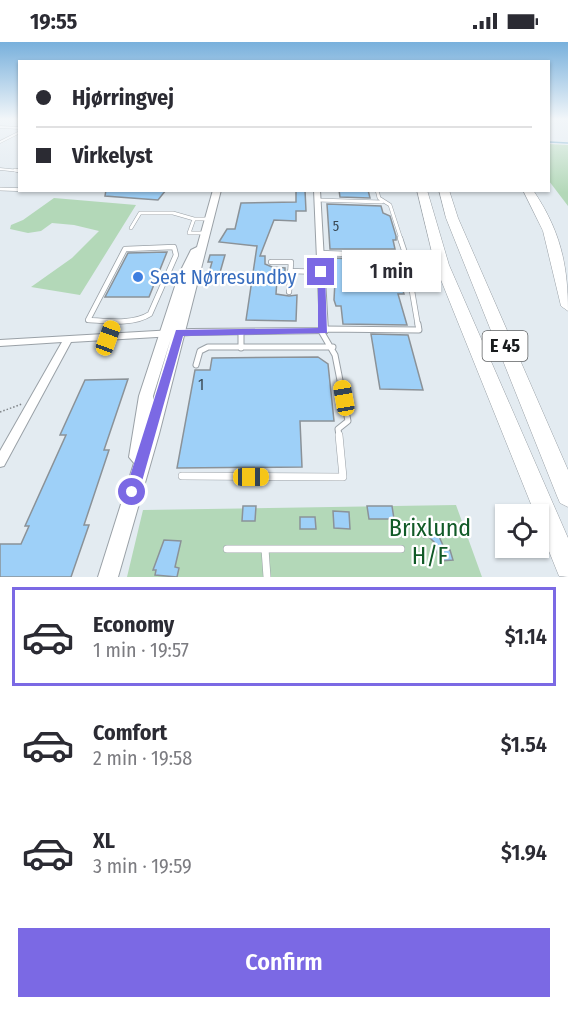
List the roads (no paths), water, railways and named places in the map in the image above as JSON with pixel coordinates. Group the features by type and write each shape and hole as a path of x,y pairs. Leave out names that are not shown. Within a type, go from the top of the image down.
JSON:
{"highway":[{"path":"418,192 442,265 475,348"},
{"path":"423,192 442,265"},
{"name":"E 45","path":"431,192 475,348 568,567"},
{"name":"E 45","path":"445,192 452,218 568,496"},
{"path":"529,192 540,208 547,228 557,258 568,306"},
{"path":"538,192 555,221 565,260 568,284"}],"main road":[{"path":"108,577 132,492 146,396 172,333 218,192"}],"street":[{"path":"0,343 68,341 172,333 322,330 316,192"},
{"path":"0,462 68,341"}],"lane":[{"path":"0,169 18,171"},
{"path":"0,189 18,191"},
{"path":"322,330 419,330 406,256 390,205 379,198 378,192"},
{"path":"317,200 385,202"},
{"path":"131,228 140,213 173,213 194,219 208,219"},
{"path":"194,219 189,233 203,236"},
{"path":"174,247 176,255 150,314 144,318 114,322 88,320 125,249 174,247"},
{"path":"320,253 406,256"},
{"path":"271,262 291,262 289,292"},
{"path":"290,271 321,272"},
{"path":"108,338 114,322"},
{"path":"182,476 344,477 338,429 348,421 333,347 322,330"},
{"path":"241,332 241,348"},
{"path":"196,365 200,351 208,347 333,347"},
{"path":"227,549 401,549"},
{"path":"265,549 267,577"}],"place":[{"name":"Seat Nørresundby","path":"138,277"}],"park label":[{"name":"Brixlund H/F","path":"430,542"}]}
